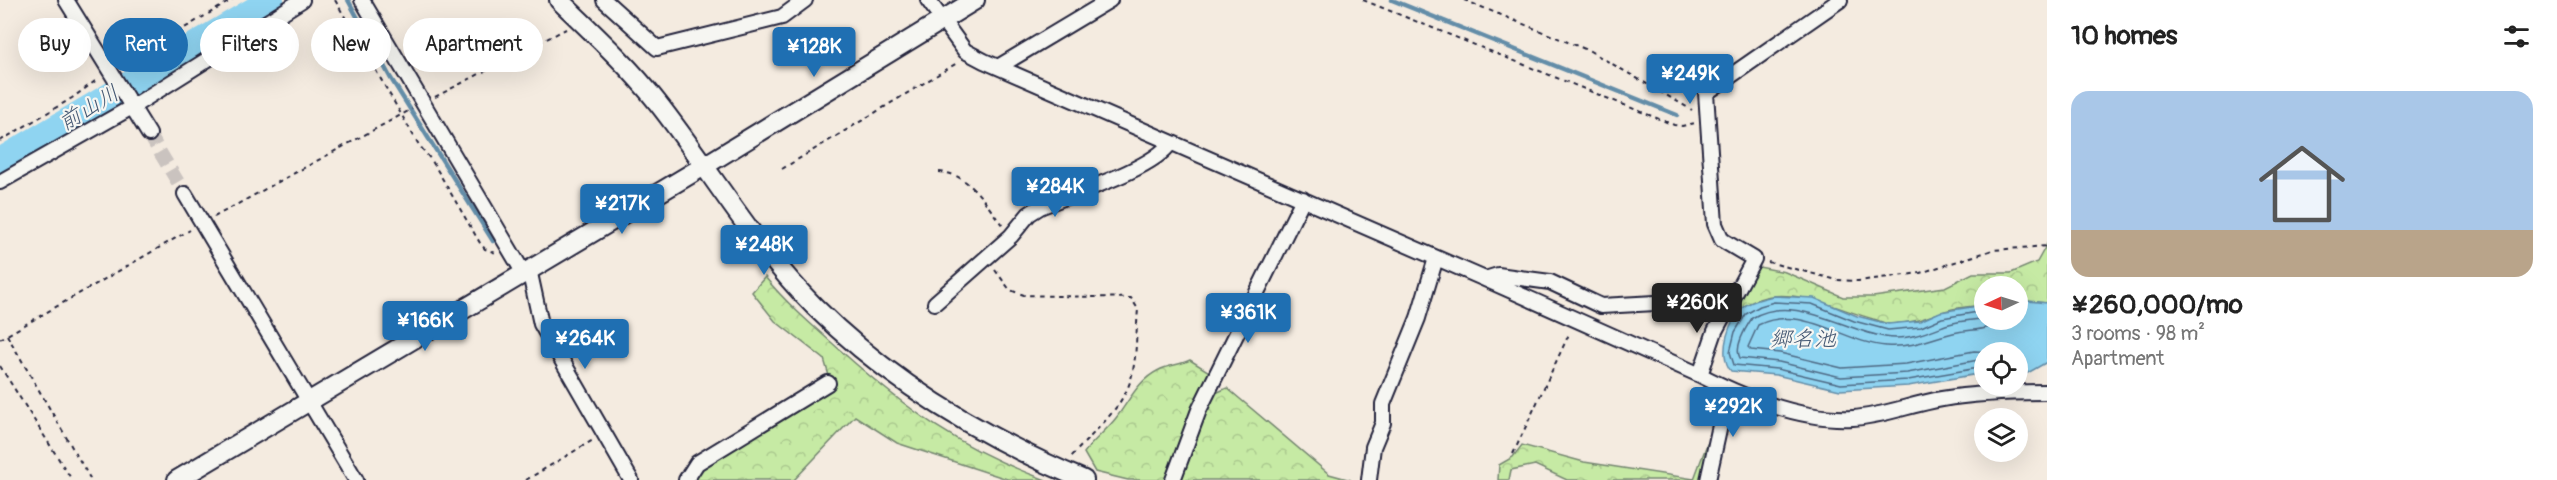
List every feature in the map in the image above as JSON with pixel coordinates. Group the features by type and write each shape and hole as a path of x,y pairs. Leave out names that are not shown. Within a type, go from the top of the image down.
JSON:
{"street":[{"path":"66,0 149,134"},
{"path":"0,183 302,0"},
{"path":"362,0 513,255 526,270 541,324 602,434 631,480"},
{"path":"559,0 608,47 656,100 770,255 814,306 862,351 963,423 1018,452 1084,480"},
{"path":"604,0 657,48 782,16 805,0"},
{"path":"928,0 965,51 1170,143 1485,279 1728,389 1793,410 1839,418 1876,416 1895,409 1943,399 2007,392 2047,392"},
{"path":"177,480 704,166 975,0"},
{"path":"998,67 1110,0"},
{"path":"1700,375 1715,331 1754,259 1722,240 1718,233 1706,93 1840,0"},
{"path":"935,303 986,258 1029,214 1040,207 1146,164 1164,152 1170,143"},
{"path":"185,194 356,480"},
{"path":"1173,480 1199,410 1303,199"},
{"path":"1369,480 1373,447 1383,423 1383,404 1418,318 1436,258"},
{"path":"1485,279 1498,275 1550,282 1601,306 1674,302"},
{"path":"686,480 697,462 828,383"},
{"path":"1708,480 1728,389"}],"path":[{"path":"335,0 419,145 432,161 480,243 485,249 513,255"},
{"path":"1363,0 1674,125 1682,126 1707,119"},
{"path":"1464,0 1590,51 1707,119"},
{"path":"434,97 566,30"},
{"path":"782,169 942,73 958,62 965,51"},
{"path":"0,339 203,223 414,108"},
{"path":"939,172 950,174 969,184 1005,229 1012,233"},
{"path":"1754,259 1837,280 1858,281 1920,273 1993,250 2047,246"},
{"path":"986,258 1010,290 1024,295 1131,298 1136,301 1138,309 1128,387 1118,404 1070,459 1063,471"},
{"path":"1513,454 1575,319"},
{"path":"7,335 91,480"},
{"path":"0,366 72,480"},
{"path":"525,480 602,434"}],"green space":[{"path":"2047,244 2047,303 2028,301 2028,276 1974,276 1974,306 1950,310 1903,323 1890,324 1806,298 1788,296 1771,296 1755,300 1741,309 1737,292 1759,267 1785,272 1843,297 1873,297 1945,287 1973,273 2011,273 2037,262"},
{"path":"765,277 810,323 865,372 912,409 936,426 987,455 1046,480 1010,480 897,443 855,416 794,480 691,480 697,468 832,386 824,359 775,321 752,292"},
{"path":"1190,360 1211,373 1169,480 1128,480 1095,472 1084,453 1116,418 1139,385 1159,370"},
{"path":"1227,388 1329,474 1351,480 1179,480 1209,396"},
{"path":"1712,442 1703,480 1567,480 1535,465 1511,470 1509,480 1498,480 1499,465 1513,457 1522,445 1584,462 1694,479 1707,444"}],"water":[{"name":"郷名池","path":"1774,296 1814,298 1857,316 1888,324 1920,321 1940,312 1974,307 1974,330 2028,330 2028,301 2047,303 2047,362 2028,373 2028,342 1974,342 1974,375 1908,386 1840,390 1776,375 1731,371 1725,355 1730,326 1740,310 1756,300"}],"waterway":[{"name":"前山川","path":"0,161 271,0"},
{"path":"348,0 390,77 493,241"},
{"path":"1392,0 1677,115"}],"tunnel":[{"path":"149,134 185,194"}]}
